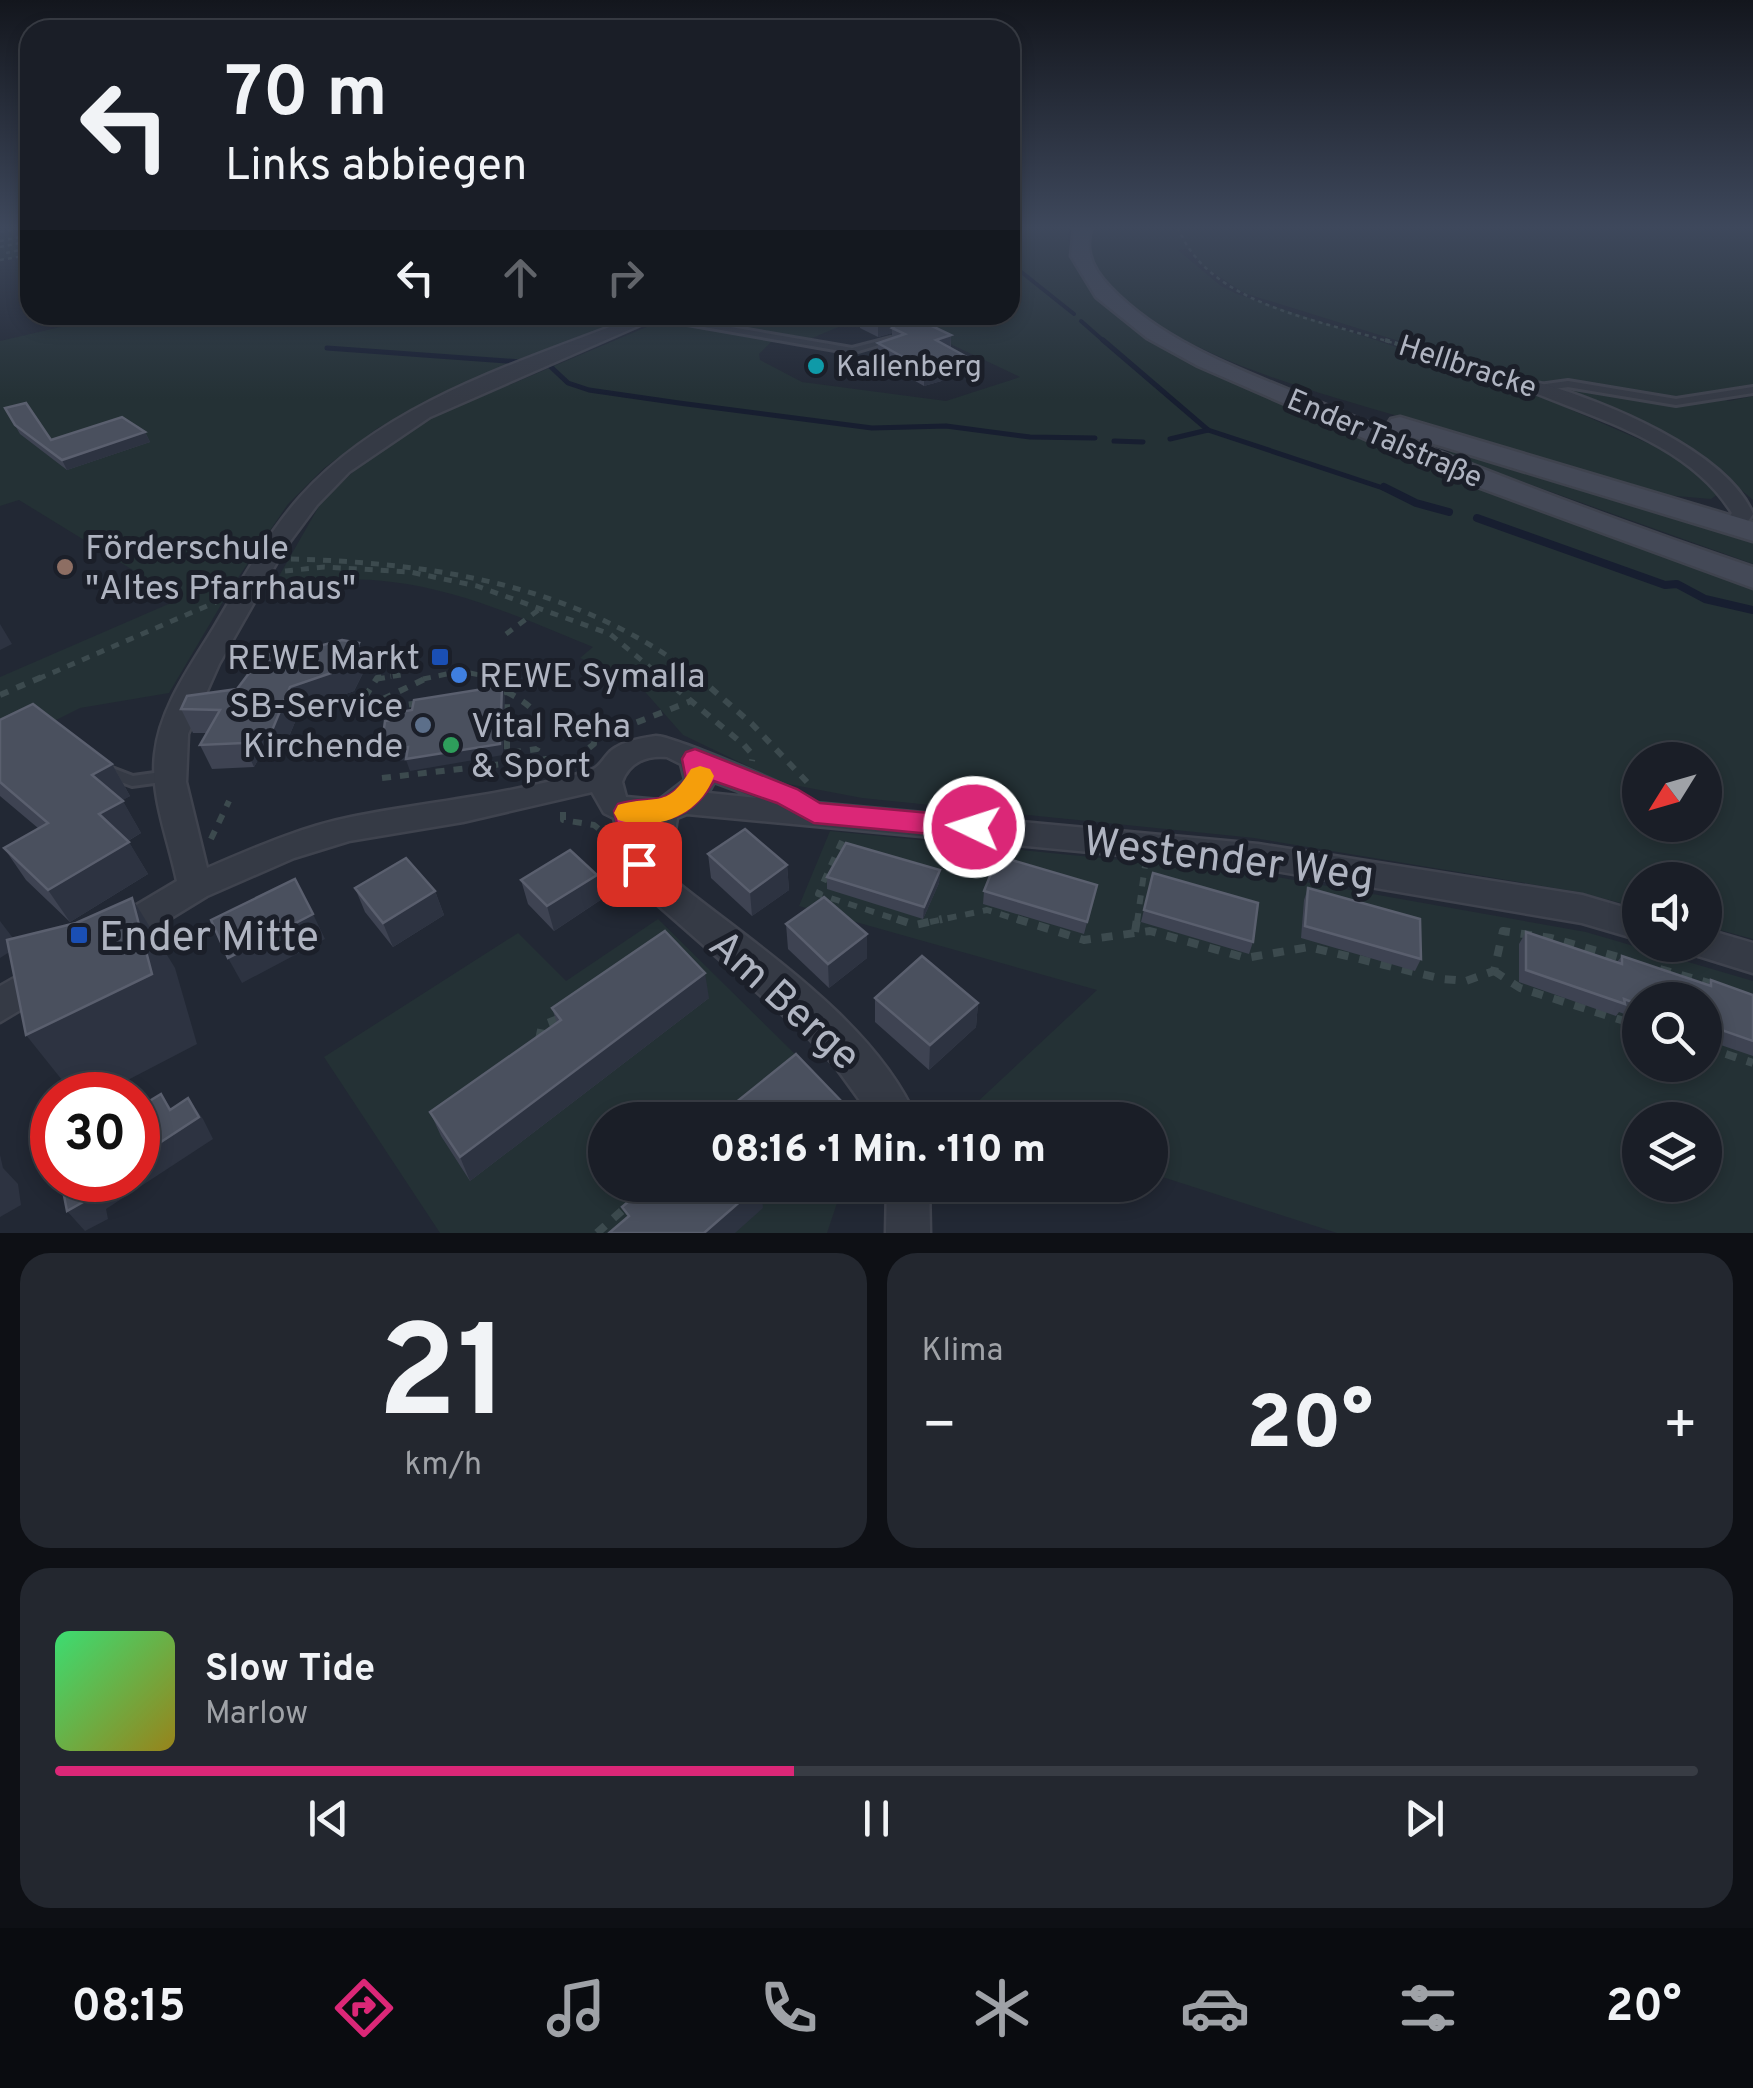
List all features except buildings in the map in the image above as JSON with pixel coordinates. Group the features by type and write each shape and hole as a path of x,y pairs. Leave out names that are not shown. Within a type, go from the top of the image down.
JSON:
{"main road":[{"name":"Ender Talstraße","path":"1096,285 1142,324 1278,394 1509,490 1753,578"},
{"path":"1278,394 1366,415 1744,528"}],"street":[{"path":"195,887 169,766 178,722 198,677 307,502 358,453 386,434 462,396 632,325"},
{"name":"Hellbracke","path":"1539,388 1694,458 1735,494 1744,528"},
{"name":"Westender Weg","path":"830,823 787,796 738,780 675,748 656,746 626,755 615,797 830,823 1258,856 1582,910 1622,921"},
{"path":"662,890 657,843 673,806 700,780 695,759"},
{"path":"0,1006 195,887 283,849 349,828 462,811 615,797"},
{"name":"Am Berge","path":"615,797 639,864 662,890 833,1034 876,1082 887,1102"},
{"path":"1722,949 1753,958"},
{"path":"908,1202 908,1233"}],"lane":[{"path":"705,325 852,351 893,339"},
{"path":"1539,388 1568,384 1676,402 1753,390"},
{"path":"99,764 123,780 172,776"}],"path":[{"name":"Hellbracke","path":"1226,285 1239,294 1539,388"},
{"path":"258,576 367,560 424,566 523,587 635,632 731,702 788,760 830,823 818,894 915,926 987,910 1084,940 1150,931 1246,958 1309,947 1443,979 1466,981 1494,971"},
{"path":"0,695 258,576 298,566 377,569 477,586 610,634 753,754 752,762 738,780"},
{"path":"506,634 541,608"},
{"path":"364,697 377,678 401,675 412,648"},
{"path":"460,672 460,696"},
{"path":"383,699 426,676 460,672 500,679 507,684 506,759 529,760"},
{"path":"491,692 507,691 534,707 542,719 544,734 537,749 507,754"},
{"path":"443,699 476,694"},
{"path":"391,707 426,702"},
{"path":"507,725 542,719"},
{"path":"571,761 594,744 592,732"},
{"path":"382,778 529,760 546,759 548,768 559,766"},
{"path":"1135,932 1141,882"},
{"path":"1494,971 1503,931 1551,938 1724,987"},
{"path":"1494,971 1520,988 1622,1020"},
{"path":"527,1052 540,1042"},
{"path":"1722,1053 1753,1063"},
{"path":"597,1233 632,1202"}],"shaded area":[{"path":"1020,285 1087,285 1131,324 1753,582 1753,939 1722,931 1722,862 1622,862 1622,903 1578,892 1254,838 862,798 783,783 683,735 639,685 580,658 593,647 519,617 444,592 392,582 348,579 275,583 322,501 370,456 419,423 651,325 690,325 773,340 759,354 760,360 802,382 946,401 1020,377 910,325 1020,325"},
{"path":"1109,285 1219,285 1237,294 1526,390 1682,458 1721,492 1711,499 1664,495 1274,378 1181,339 1118,296"},
{"path":"1231,285 1753,285 1753,388 1718,397 1729,401 1753,396 1753,500 1703,457 1562,393 1571,387 1528,381 1244,293"},
{"path":"69,325 619,325 378,428 323,469 288,504 231,588 169,693 80,708 0,748 0,677 180,599 19,500 0,506 0,341"},
{"path":"728,325 843,325 810,339"},
{"path":"1452,447 1753,542 1753,564 1448,455"},
{"path":"830,831 1260,874 1586,932 1622,943 1622,962 1688,962 1753,981 1753,1233 1337,1233 1168,1179 1168,1102 977,1102 1097,990 799,906"},
{"path":"658,919 844,1102 588,1102 588,1202 837,1202 827,1233 440,1233 324,1057 518,933 566,981"}],"waterway":[{"path":"1037,285 1074,314"},
{"path":"1081,321 1106,343"},
{"path":"1103,340 1208,430"},
{"path":"327,348 522,362"},
{"path":"551,367 568,383 589,390 679,403 872,428 946,426 1030,437 1095,438"},
{"path":"1170,439 1208,430"},
{"path":"1208,430 1389,490"},
{"path":"1114,441 1143,442"},
{"path":"1384,487 1416,503 1449,512"},
{"path":"1477,518 1665,585 1677,584 1705,599 1753,610"}],"slow traffic":[{"path":"628,813 663,811 683,802 694,792 700,776"}],"place":[{"name":"Kallenberg","path":"816,366"},
{"name":"Förderschule \"Altes Pfarrhaus\"","path":"65,567"},
{"name":"REWE Markt","path":"440,657"},
{"name":"REWE Symalla","path":"459,675"},
{"name":"SB-Service Kirchende","path":"423,725"},
{"name":"Vital Reha & Sport","path":"451,745"},
{"name":"Ender Mitte","path":"79,935"}],"route":[{"path":"639,864 628,811 663,811 683,802 700,780 695,759 715,771 787,796 814,813 974,827"}]}
